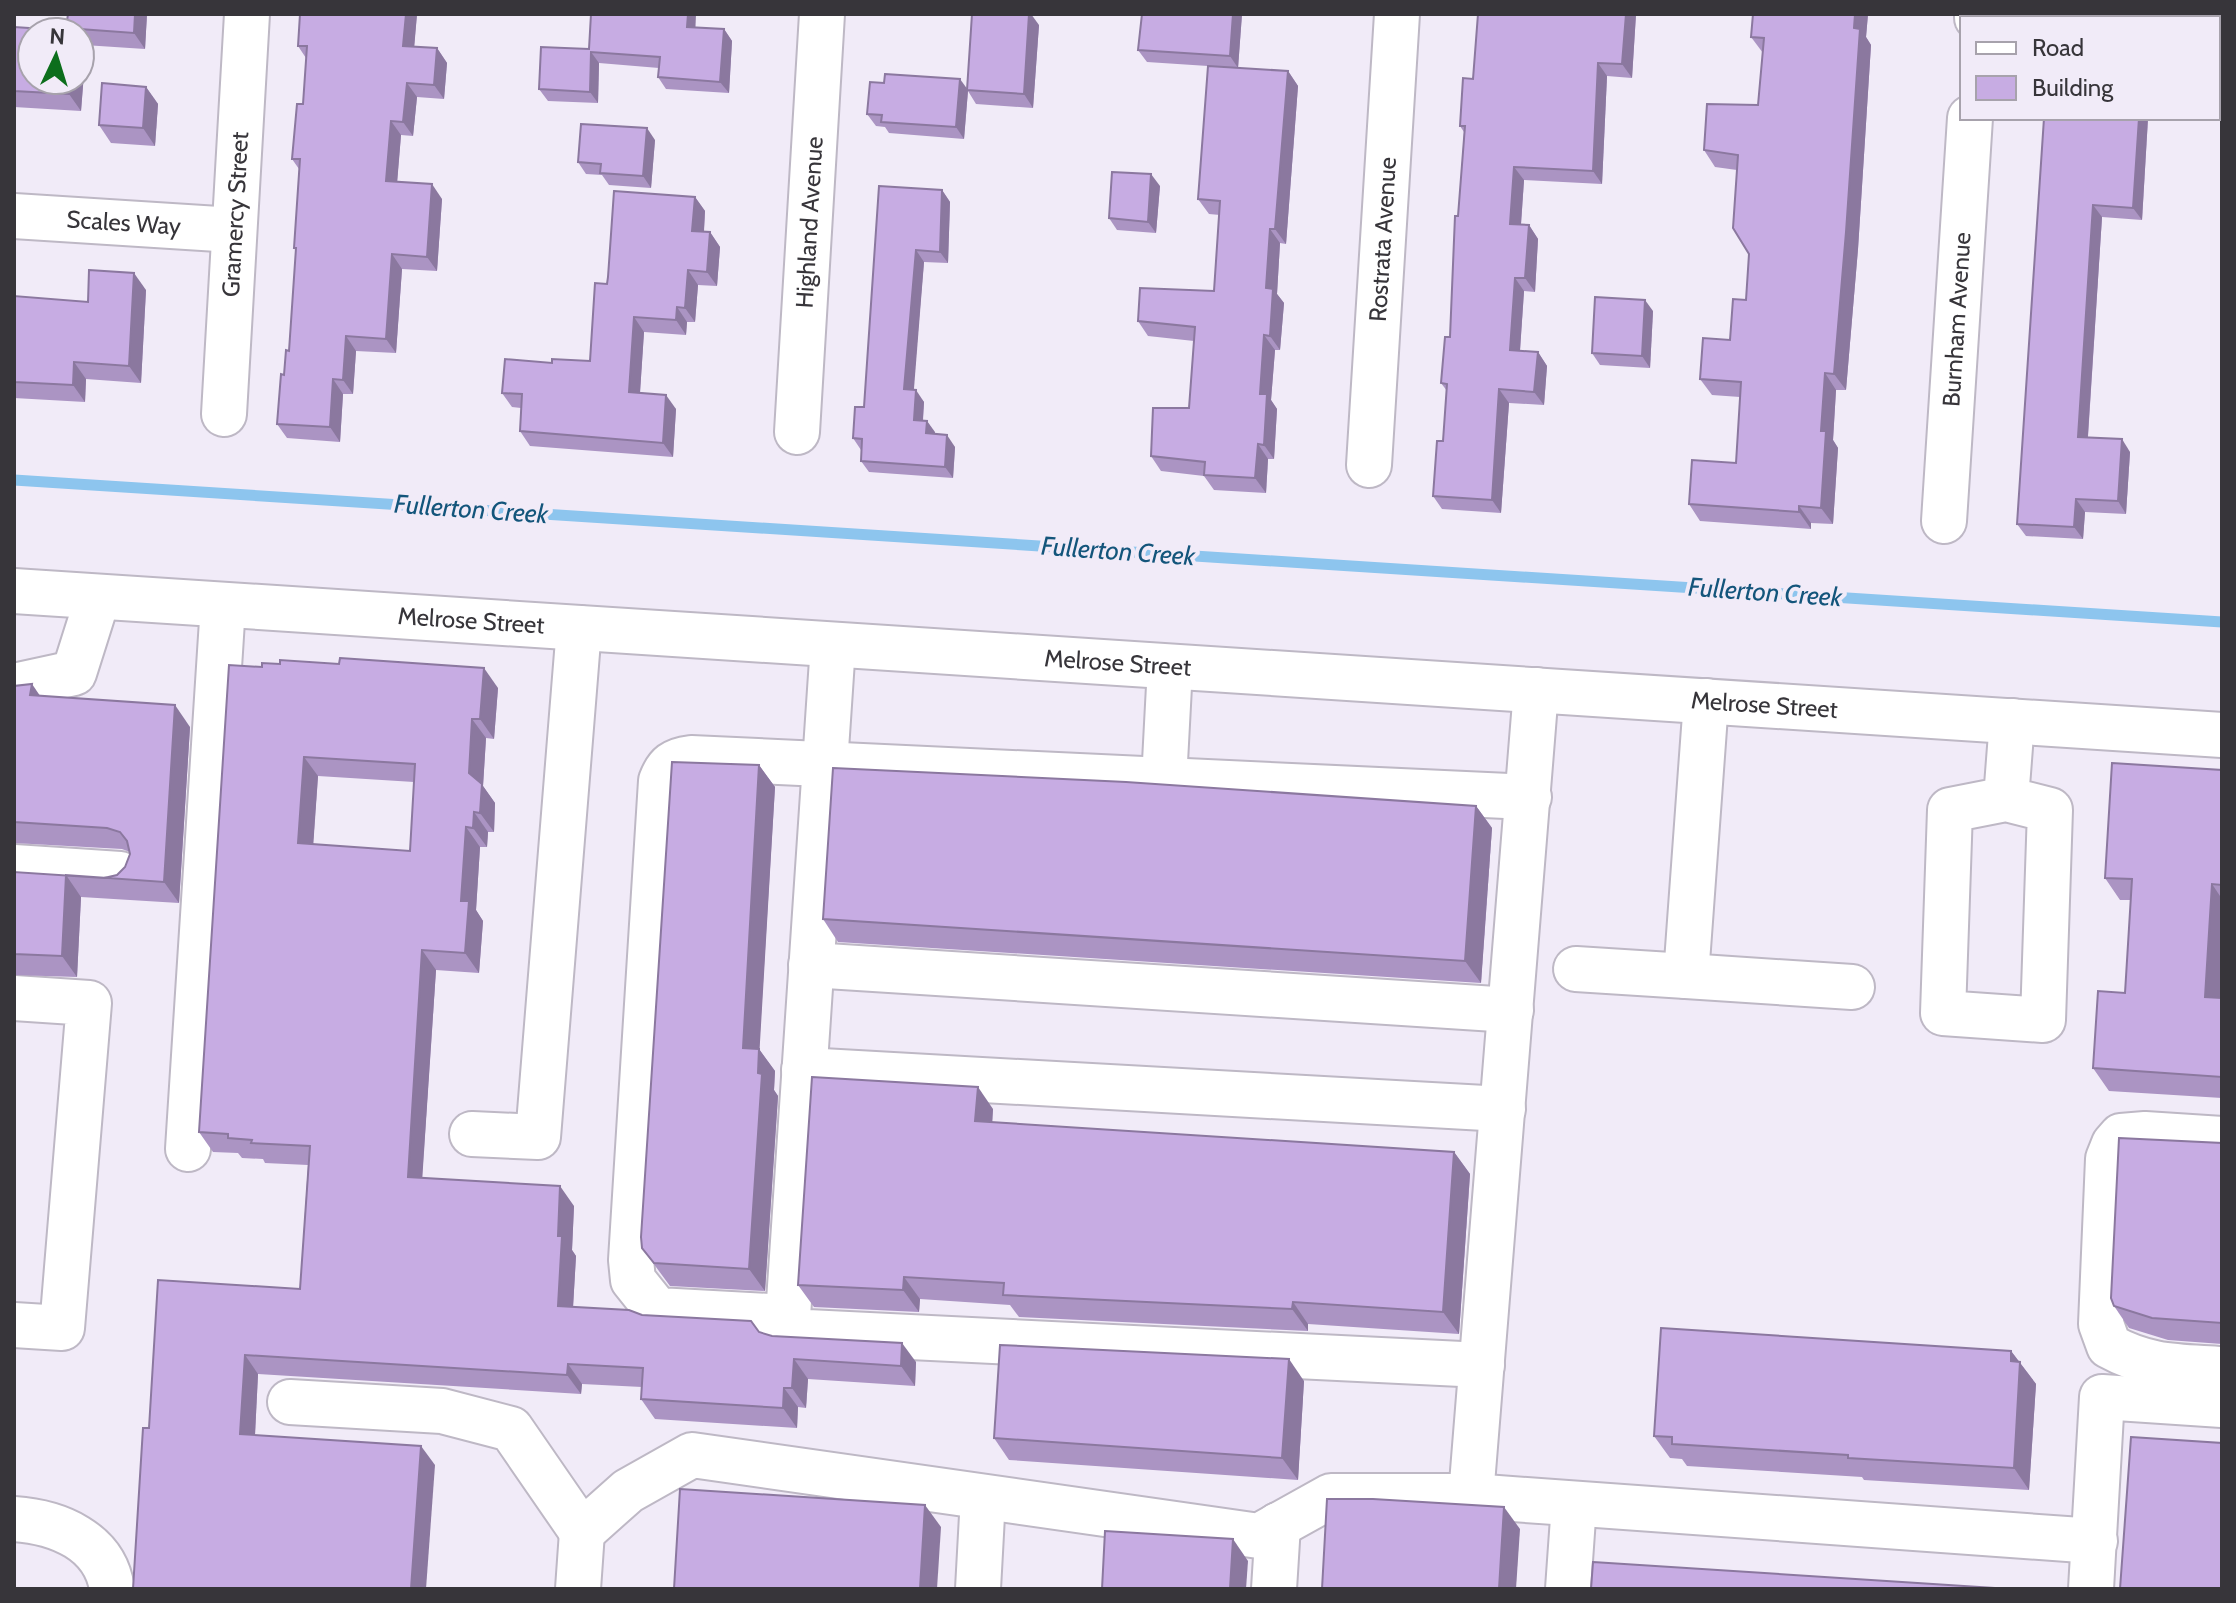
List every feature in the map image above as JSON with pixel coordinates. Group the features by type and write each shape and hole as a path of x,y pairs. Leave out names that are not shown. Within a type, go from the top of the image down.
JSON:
{"street":[{"name":"Gramercy Street","path":"224,414 247,14"},
{"name":"Highland Avenue","path":"797,432 822,14"},
{"name":"Rostrata Avenue","path":"1369,465 1397,14"},
{"name":"Burnham Avenue","path":"1944,521 1970,120"},
{"name":"Scales Way","path":"14,216 234,230"},
{"name":"Melrose Street","path":"14,591 2222,735"},
{"path":"14,686 74,673 98,597"},
{"path":"188,1149 223,605"},
{"path":"472,1134 538,1137 579,628"},
{"path":"833,645 787,1331 1482,1365"},
{"path":"1164,781 1170,667"},
{"path":"1471,1496 1536,690"},
{"path":"1686,976 1706,701"},
{"path":"2006,799 2012,721"},
{"path":"787,1317 657,1310 633,1280 631,1260 661,781 666,768 677,759 1529,797"},
{"path":"2006,799 2050,810 2043,1020 1943,1013 1950,810 2006,799"},
{"path":"14,867 120,874"},
{"path":"811,965 1511,1010"},
{"path":"1576,969 1852,987"},
{"path":"14,998 89,1003 62,1328 14,1325"},
{"path":"804,1070 1503,1109"},
{"path":"2222,1139 2145,1134 2121,1136 2114,1144 2108,1159 2101,1324 2109,1346 2134,1360 2222,1369"},
{"path":"2091,1589 2102,1397 2222,1405"},
{"path":"290,1402 442,1411 511,1429 582,1532 578,1589"},
{"path":"582,1532 628,1491 692,1455 1259,1536 1331,1496 1471,1496 2095,1541"},
{"path":"978,1589 983,1497"},
{"path":"1568,1589 1574,1504"},
{"path":"14,1519 33,1520 65,1529 90,1546 110,1572 112,1589"},
{"path":"1274,1589 1278,1525"}],"building":[{"path":"135,14 134,33 96,30 96,16 68,16"},
{"path":"300,14 406,14 403,46 437,48 434,85 407,83 403,122 391,121 386,181 432,184 427,257 392,254 386,339 346,336 343,380 333,379 330,427 277,424 281,374 284,375 286,350 289,351 296,248 300,159 292,159 297,104 303,104 307,46 298,46"},
{"path":"591,14 688,14 687,27 724,29 720,82 658,77 660,57 591,52 590,92 539,89 541,47 589,49"},
{"path":"972,14 1029,14 1024,94 967,90"},
{"path":"1142,14 1233,14 1230,56 1138,50"},
{"path":"1478,14 1626,14 1622,64 1598,63 1593,171 1514,167 1510,224 1529,225 1525,278 1515,278 1510,350 1538,352 1534,392 1499,389 1492,500 1433,496 1437,441 1443,441 1447,384 1441,383 1445,337 1450,337 1455,216 1458,216 1465,126 1460,126 1463,78 1473,79"},
{"path":"1753,14 1855,14 1854,28 1860,29 1834,374 1825,373 1821,431 1826,431 1821,508 1799,506 1799,512 1689,504 1692,460 1736,463 1741,382 1700,379 1703,338 1730,340 1733,299 1746,300 1749,254 1733,228 1738,155 1704,150 1707,104 1758,105 1764,38 1751,37"},
{"path":"2050,14 2145,14 2145,16"},
{"path":"14,27 16,91 14,91"},
{"path":"1208,66 1288,71 1275,229 1270,229 1266,288 1273,289 1270,336 1264,335 1260,394 1267,394 1264,445 1258,444 1255,478 1204,475 1205,462 1151,456 1153,408 1189,408 1195,327 1138,321 1140,288 1214,291 1220,201 1198,199"},
{"path":"885,74 960,79 956,127 881,122 882,115 867,114 870,82 884,83"},
{"path":"102,83 146,87 143,128 99,125"},
{"path":"2044,120 2139,120 2133,208 2093,205 2078,437 2122,439 2118,501 2076,499 2074,527 2017,524"},
{"path":"581,124 647,128 643,176 600,173 601,164 578,162"},
{"path":"1112,172 1151,174 1148,222 1109,218"},
{"path":"879,186 942,190 940,252 916,250 904,389 916,390 914,420 927,421 926,433 947,435 945,467 861,461 862,439 853,438 855,407 864,407"},
{"path":"614,191 695,197 692,231 710,232 707,272 688,270 685,308 677,307 676,320 634,317 629,392 666,395 663,443 520,431 522,394 502,393 505,359 552,363 552,359 590,361 595,283 607,284 608,277"},
{"path":"89,270 134,273 129,366 74,362 73,385 14,382 14,296 88,302"},
{"path":"1595,297 1645,300 1642,356 1592,353"},
{"path":"340,658 484,668 480,719 472,719 469,773 482,784 480,813 474,812 473,828 466,827 461,901 469,901 465,953 422,950 408,1177 560,1186 558,1236 562,1236 558,1306 629,1310 642,1315 751,1321 759,1332 772,1336 902,1343 901,1366 794,1359 792,1388 784,1388 783,1408 641,1399 643,1368 568,1364 567,1375 245,1355 240,1434 421,1446 411,1589 133,1589 143,1428 149,1428 158,1280 300,1289 310,1146 251,1143 252,1140 228,1138 228,1134 199,1132 229,665 262,667 262,663 280,664 280,660 339,664","holes":["304,757 415,764 410,851 298,843"]},
{"path":"32,684 30,695 175,705 164,882 105,878 117,875 125,867 130,854 127,841 120,832 107,828 14,822 14,686"},
{"path":"672,762 759,765 743,1048 759,1049 758,1073 762,1074 749,1269 654,1263 642,1248"},
{"path":"2112,763 2222,770 2222,885 2212,884 2205,997 2222,998 2222,1077 2093,1068 2098,991 2125,993 2132,879 2105,878"},
{"path":"833,768 1126,782 1476,806 1465,961 823,919"},
{"path":"14,872 66,875 62,956 14,954"},
{"path":"812,1077 978,1087 975,1121 1454,1152 1443,1312 1293,1302 1292,1309 1003,1295 1004,1283 904,1277 903,1290 798,1285"},
{"path":"2119,1138 2222,1143 2222,1323 2152,1318 2114,1306 2111,1298"},
{"path":"1661,1328 2011,1351 2011,1361 2020,1362 2014,1468 1672,1444 1672,1437 1654,1436"},
{"path":"1000,1345 1289,1359 1282,1458 994,1438"},
{"path":"2131,1437 2222,1443 2222,1589 2120,1589"},
{"path":"680,1489 925,1505 920,1589 674,1589"},
{"path":"1327,1499 1504,1507 1499,1589 1322,1589"},
{"path":"1105,1531 1233,1539 1230,1589 1102,1589"},
{"path":"1593,1562 1995,1588 1591,1589"}],"waterway":[{"name":"Fullerton Creek","path":"14,480 2222,622"}]}
